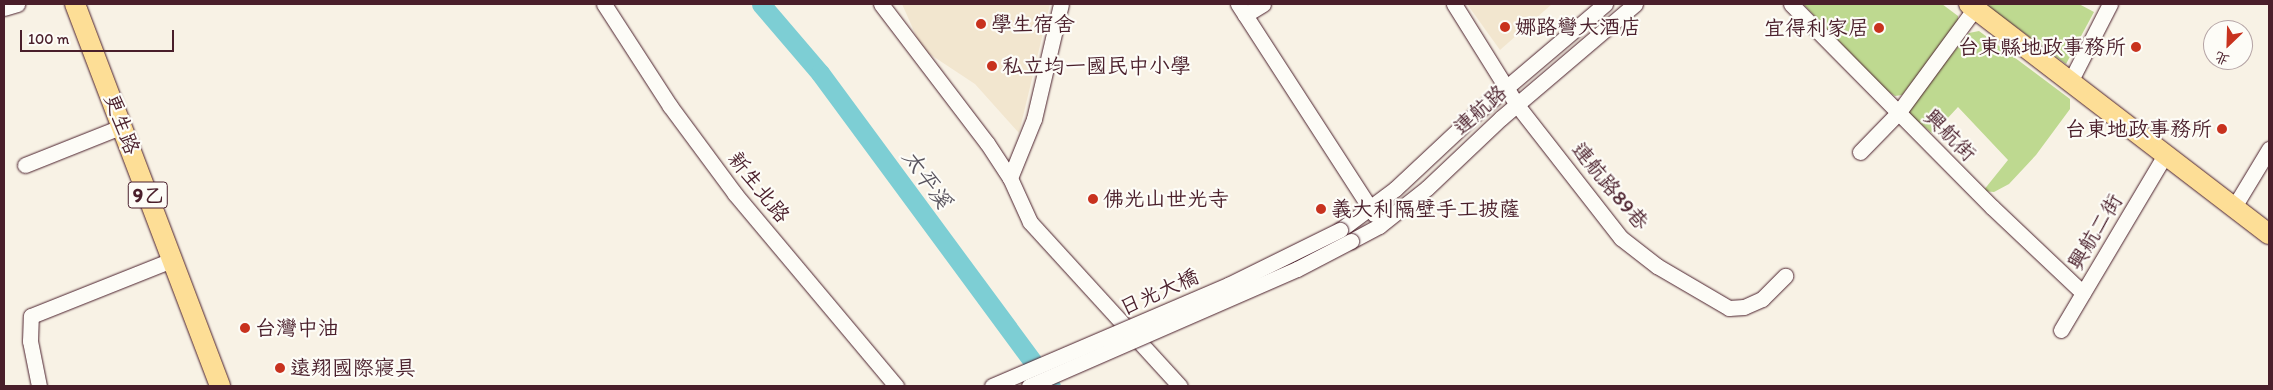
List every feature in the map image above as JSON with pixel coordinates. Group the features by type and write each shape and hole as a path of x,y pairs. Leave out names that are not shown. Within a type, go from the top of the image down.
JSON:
{"main road":[{"name":"更生路","path":"75,4 123,126 220,386"},
{"path":"1975,5 2070,82 2269,234"}],"street":[{"path":"4,8 17,4"},
{"name":"新生北路","path":"604,4 653,81 735,194 896,386"},
{"path":"881,4 1010,178 1030,222 1180,386"},
{"path":"1010,178 1034,119 1062,4"},
{"path":"1263,4 1241,9 1371,207 1379,226"},
{"name":"連航路89巷","path":"1454,4 1517,105 1621,238 1657,266 1729,308 1744,307 1762,299 1785,276"},
{"name":"連航路","path":"1340,230 1371,207 1605,4"},
{"name":"興航街","path":"1791,4 1898,113 2083,293"},
{"path":"2070,82 2110,4"},
{"name":"連航路","path":"1350,242 1379,226 1427,188 1630,5"},
{"path":"1860,152 1898,113 1975,5"},
{"path":"25,165 123,126"},
{"path":"2234,207 2269,149"},
{"name":"興航二街","path":"2061,330 2165,155"},
{"name":"日光大橋","path":"992,386 1228,285 1340,230"},
{"name":"日光大橋","path":"1029,386 1297,269 1350,242"},
{"path":"39,386 30,341 31,316 172,260"}],"shaded area":[{"name":"私立均一國民中小學","path":"902,4 1050,4 1019,133 975,84 922,49"},
{"name":"娜路彎大酒店","path":"1467,4 1552,4 1500,50"}],"green space":[{"path":"1803,4 1942,4 1958,16 1958,24 1902,95 1895,96 1886,90"},
{"path":"1985,4 2079,4 2094,12 2066,64"},
{"path":"1979,31 2070,99 2070,109 2036,155 2009,184 1994,192 1983,191 2008,160 1958,107 1933,134 1909,114 1910,106 1969,33"}],"waterway":[{"name":"太平溪","path":"761,4 820,73 1051,386"}],"place":[{"name":"學生宿舍","path":"981,24"},
{"name":"娜路彎大酒店","path":"1505,27"},
{"name":"宜得利家居","path":"1879,28"},
{"name":"台東縣地政事務所","path":"2136,47"},
{"name":"私立均一國民中小學","path":"992,66"},
{"name":"台東地政事務所","path":"2222,129"},
{"name":"佛光山世光寺","path":"1093,199"},
{"name":"義大利隔壁手工披薩","path":"1321,209"},
{"name":"台灣中油","path":"245,328"},
{"name":"遠翔國際寢具","path":"280,368"}]}
